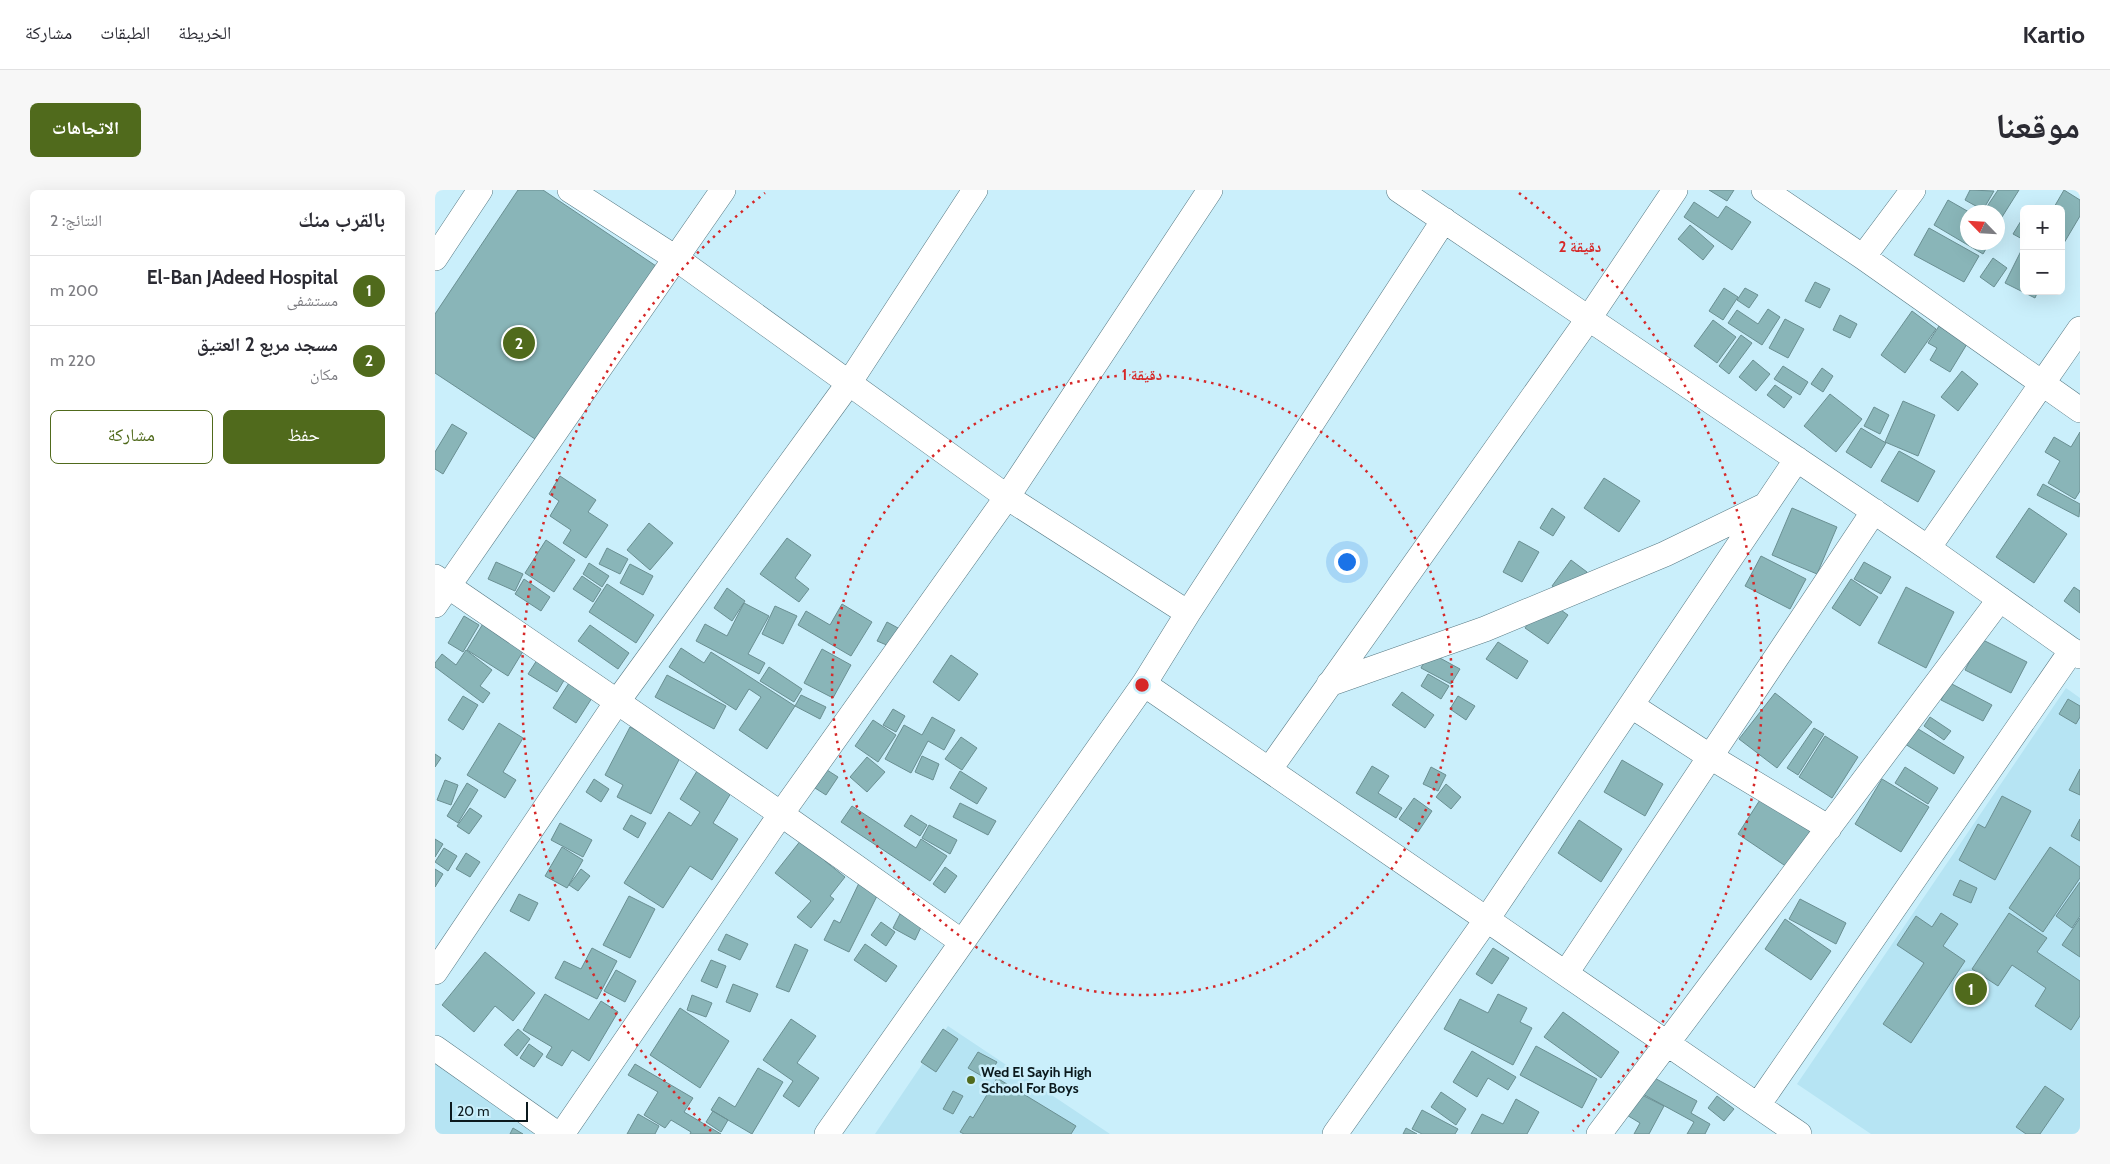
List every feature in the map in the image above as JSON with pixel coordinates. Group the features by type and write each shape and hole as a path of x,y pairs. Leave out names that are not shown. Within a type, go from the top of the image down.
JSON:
{"street":[{"path":"435,258 480,190"},
{"path":"570,190 677,259 1007,497 1188,613"},
{"path":"723,190 677,259 439,590 617,702 781,814 962,942"},
{"path":"435,972 617,702 849,382 975,190"},
{"path":"562,1134 781,814 1007,497 1210,190"},
{"path":"1399,190 1874,511 2076,653 1758,1105"},
{"path":"1269,770 1589,318 1675,190"},
{"path":"1764,190 1863,257 2080,410"},
{"path":"1863,257 1913,190"},
{"path":"827,1134 1144,684 1188,613 1444,220"},
{"path":"1928,548 2080,329"},
{"path":"1335,1134 1487,919 1797,459"},
{"path":"1329,684 1485,629 1665,554 1767,504"},
{"path":"1565,973 1874,511"},
{"path":"1599,1134 2000,599"},
{"path":"1144,684 1799,1134"},
{"path":"1631,706 1709,756 1829,828"},
{"path":"435,1048 557,1134"}],"shaded area":[{"path":"2066,688 2080,698 2080,1134 1871,1134 1797,1084"},
{"name":"Wed El Sayih High School For Boys","path":"948,1026 1110,1134 875,1134"},
{"path":"435,1061 534,1134 435,1134"}],"building":[{"path":"518,190 543,190 656,266 538,441 435,373 435,314"},
{"path":"1709,190 1734,190 1727,201"},
{"path":"1970,190 1994,191 1986,205 1974,205 1965,200"},
{"path":"1998,190 2019,190 2005,212 2005,205 1988,205"},
{"path":"2064,190 2080,200 2080,216 2065,241 2065,205 2055,205"},
{"path":"1948,200 1960,207 1960,240 1934,225"},
{"path":"1694,202 1718,218 1726,206 1751,222 1732,250 1684,217"},
{"path":"2020,223 2020,238 2013,234"},
{"path":"1690,225 1714,246 1703,260 1678,239"},
{"path":"1929,228 1960,245 1960,250 1968,250 1979,256 1964,282 1914,255"},
{"path":"1976,250 1985,250 1983,254"},
{"path":"2020,253 2020,290 2005,283"},
{"path":"1993,258 2007,268 1994,287 1980,277"},
{"path":"1815,282 1830,289 1820,308 1805,301"},
{"path":"1724,288 1738,297 1723,320 1709,311"},
{"path":"1745,288 1758,295 1749,308 1737,300"},
{"path":"1768,309 1780,317 1762,345 1728,323 1737,310 1758,324"},
{"path":"1912,311 1936,329 1905,373 1881,355"},
{"path":"1840,315 1857,324 1850,338 1833,330"},
{"path":"1785,319 1804,329 1788,358 1769,348"},
{"path":"1713,320 1736,337 1717,363 1694,346"},
{"path":"1939,326 1967,344 1950,372 1930,360 1937,348 1928,343"},
{"path":"1741,335 1752,343 1729,374 1719,366"},
{"path":"1753,360 1770,374 1756,391 1739,377"},
{"path":"1783,366 1808,382 1800,395 1774,379"},
{"path":"1822,368 1833,376 1823,392 1811,384"},
{"path":"1962,371 1978,384 1958,411 1941,397"},
{"path":"1775,385 1792,397 1784,408 1767,395"},
{"path":"1830,394 1862,419 1836,452 1804,426"},
{"path":"1903,401 1935,415 1918,456 1885,442"},
{"path":"1874,407 1889,415 1880,434 1864,426"},
{"path":"452,424 467,433 443,474 435,469 435,452"},
{"path":"1861,428 1886,443 1871,468 1846,452"},
{"path":"2080,432 2080,491 2075,499 2048,483 2060,461 2045,452 2054,437 2071,447"},
{"path":"1899,451 1935,471 1918,502 1881,481"},
{"path":"560,476 596,500 588,512 608,525 586,558 563,543 571,530 550,516 559,501 549,494"},
{"path":"1604,478 1640,501 1619,532 1584,508"},
{"path":"2043,484 2080,504 2079,517 2037,495"},
{"path":"1552,508 1565,517 1553,536 1540,528"},
{"path":"1792,508 1837,527 1817,574 1772,555"},
{"path":"2029,508 2067,534 2034,583 1996,557"},
{"path":"649,523 673,543 650,570 627,550"},
{"path":"787,538 811,555 795,578 809,589 799,602 760,574"},
{"path":"546,540 575,560 554,592 525,573"},
{"path":"1519,541 1539,552 1522,582 1503,572"},
{"path":"607,548 628,559 620,574 599,564"},
{"path":"1761,556 1806,579 1790,609 1745,586"},
{"path":"1571,560 1587,572 1568,597 1552,586"},
{"path":"496,562 523,574 515,591 488,579"},
{"path":"1864,562 1891,577 1881,594 1854,579"},
{"path":"589,563 609,576 602,587 583,574"},
{"path":"630,564 653,576 643,595 620,583"},
{"path":"582,576 601,589 593,602 573,589"},
{"path":"524,579 550,597 541,611 515,594"},
{"path":"1851,579 1878,597 1860,626 1832,608"},
{"path":"607,584 654,615 636,643 589,612"},
{"path":"1906,587 1954,612 1926,668 1878,643"},
{"path":"2074,587 2080,591 2080,613 2064,601"},
{"path":"727,588 745,601 732,621 714,608"},
{"path":"1545,599 1568,615 1548,644 1525,628"},
{"path":"744,603 769,616 748,654 765,663 759,674 696,641 705,624 727,636"},
{"path":"842,604 872,622 851,656 798,625 806,611 830,625"},
{"path":"775,606 797,616 783,644 762,634"},
{"path":"464,616 479,625 463,652 448,643"},
{"path":"484,622 525,648 508,676 467,650"},
{"path":"887,622 898,628 889,646 877,641"},
{"path":"590,625 629,653 618,669 578,641"},
{"path":"1981,639 2027,662 2011,693 1965,670"},
{"path":"1498,642 1528,661 1517,679 1486,659"},
{"path":"681,648 704,663 711,652 795,706 767,749 739,730 761,697 749,689 736,710 669,667"},
{"path":"822,649 851,665 833,698 804,683"},
{"path":"466,650 492,670 480,686 490,693 483,703 435,667 435,663 442,654 456,665"},
{"path":"1429,652 1460,669 1451,684 1421,668"},
{"path":"951,655 978,674 959,701 933,682"},
{"path":"537,660 566,677 557,692 528,674"},
{"path":"769,667 802,689 794,702 760,681"},
{"path":"1428,674 1449,686 1441,699 1421,686"},
{"path":"667,675 726,706 714,729 655,697"},
{"path":"569,683 592,698 576,723 553,708"},
{"path":"1950,683 1992,705 1983,721 1941,700"},
{"path":"1402,692 1434,715 1425,728 1392,705"},
{"path":"1775,693 1812,722 1777,768 1739,739"},
{"path":"801,695 826,707 820,719 795,706"},
{"path":"463,696 478,705 463,730 448,720"},
{"path":"1458,696 1475,706 1466,720 1450,709"},
{"path":"2068,699 2080,706 2080,717 2076,724 2059,714"},
{"path":"893,709 905,716 896,732 883,725"},
{"path":"932,717 955,730 944,750 928,741 911,773 885,759 904,725 922,735"},
{"path":"1930,717 1951,731 1944,740 1924,726"},
{"path":"873,720 896,735 878,762 855,746"},
{"path":"499,723 523,738 503,772 516,780 505,798 467,775"},
{"path":"630,727 682,754 651,814 617,797 623,785 605,775"},
{"path":"1915,727 1964,757 1954,774 1905,744"},
{"path":"1814,728 1824,734 1798,775 1787,768"},
{"path":"1825,736 1858,757 1832,798 1799,777"},
{"path":"961,737 977,748 962,770 945,759"},
{"path":"435,754 441,758 435,767"},
{"path":"922,756 939,764 933,780 915,772"},
{"path":"867,757 885,772 867,792 850,777"},
{"path":"1622,760 1663,784 1645,816 1604,792"},
{"path":"1372,766 1389,776 1378,793 1402,808 1396,818 1356,793"},
{"path":"1431,767 1446,775 1438,791 1423,784"},
{"path":"1905,767 1938,788 1928,804 1895,783"},
{"path":"2080,769 2080,795 2069,790"},
{"path":"827,770 838,777 826,795 815,788"},
{"path":"697,771 731,793 713,823 738,839 712,880 690,866 663,908 624,883 669,812 691,826 700,812 680,799"},
{"path":"960,771 987,788 977,804 950,788"},
{"path":"594,779 609,789 601,802 586,792"},
{"path":"1882,779 1929,807 1901,852 1855,824"},
{"path":"445,780 458,785 451,805 437,800"},
{"path":"467,783 478,790 458,823 447,816"},
{"path":"1446,784 1461,797 1451,809 1436,797"},
{"path":"1765,792 1814,825 1787,867 1738,834"},
{"path":"2002,796 2031,811 1995,880 1959,860 1978,824 1985,828"},
{"path":"1414,798 1432,811 1418,832 1399,819"},
{"path":"960,803 996,821 988,835 953,817"},
{"path":"852,806 916,848 921,839 947,856 930,881 841,822"},
{"path":"470,808 482,816 469,834 457,826"},
{"path":"631,815 646,823 638,838 623,829"},
{"path":"911,815 927,825 920,836 904,826"},
{"path":"2080,819 2080,841 2071,836"},
{"path":"1579,820 1622,849 1601,882 1558,853"},
{"path":"560,823 592,840 583,857 551,840"},
{"path":"929,825 957,840 950,854 922,838"},
{"path":"805,835 830,855 825,861 845,877 830,896 834,899 811,928 797,917 811,901 775,873"},
{"path":"435,839 443,844 435,857"},
{"path":"562,847 583,860 567,888 545,876"},
{"path":"2050,847 2080,867 2080,878 2043,932 2009,908"},
{"path":"444,848 457,856 448,871 435,862"},
{"path":"466,853 480,862 470,877 456,869"},
{"path":"945,867 957,876 945,893 933,884"},
{"path":"435,869 443,874 435,887"},
{"path":"581,869 590,876 578,891 569,885"},
{"path":"1960,880 1977,888 1971,903 1953,895"},
{"path":"2080,882 2080,916 2072,928 2056,916"},
{"path":"859,883 879,892 849,952 824,940 834,920 840,923"},
{"path":"519,894 538,903 529,921 510,911"},
{"path":"629,896 655,909 630,958 603,945"},
{"path":"1800,899 1846,923 1836,944 1789,919"},
{"path":"1941,913 1958,924 1943,946 1965,961 1911,1043 1883,1024 1924,963 1897,945 1916,916 1932,927"},
{"path":"2009,913 2047,938 2037,952 2080,981 2080,1016 2071,1030 2035,1006 2046,988 2012,965 1998,986 1972,969"},
{"path":"900,914 922,925 915,940 893,928"},
{"path":"2080,918 2080,957 2062,945"},
{"path":"1785,919 1831,951 1811,980 1765,949"},
{"path":"881,922 895,932 886,946 871,935"},
{"path":"726,934 748,944 740,960 718,950"},
{"path":"795,944 808,950 789,992 776,987"},
{"path":"865,944 897,966 886,982 854,960"},
{"path":"592,948 617,961 597,999 555,978 564,961 581,969"},
{"path":"1493,948 1509,958 1492,984 1476,974"},
{"path":"485,952 535,993 513,1021 495,1006 474,1032 442,1005"},
{"path":"711,960 726,966 717,988 701,981"},
{"path":"616,970 636,981 625,1002 604,991"},
{"path":"733,984 758,994 750,1012 726,1002"},
{"path":"545,994 589,1020 601,1001 618,1012 589,1061 572,1050 562,1066 546,1057 552,1047 523,1030"},
{"path":"1498,994 1527,1008 1520,1022 1532,1028 1513,1065 1444,1029 1460,999 1488,1013"},
{"path":"692,995 712,1003 706,1017 687,1010"},
{"path":"680,1008 729,1041 700,1088 650,1055"},
{"path":"1563,1012 1619,1052 1601,1078 1544,1037"},
{"path":"791,1019 816,1036 797,1063 819,1078 799,1107 783,1096 793,1081 763,1060"},
{"path":"518,1029 530,1039 517,1056 504,1045"},
{"path":"943,1029 958,1039 936,1072 921,1062"},
{"path":"529,1044 543,1054 534,1067 520,1058"},
{"path":"1536,1046 1597,1079 1582,1108 1520,1075"},
{"path":"1472,1051 1516,1077 1508,1090 1488,1078 1477,1097 1453,1082"},
{"path":"978,1052 997,1062 987,1079 968,1068"},
{"path":"635,1064 693,1098 684,1112 721,1134 690,1134 691,1132 671,1120 665,1128 644,1115 658,1092 628,1075"},
{"path":"758,1068 783,1082 752,1134 711,1110 719,1097 735,1107"},
{"path":"1649,1075 1697,1101 1691,1113 1710,1124 1705,1134 1687,1134 1694,1122 1639,1092"},
{"path":"997,1078 1076,1126 1071,1134 964,1134 960,1132 970,1116 973,1118"},
{"path":"2045,1086 2064,1099 2040,1134 2026,1134 2016,1127"},
{"path":"953,1091 963,1096 953,1114 943,1109"},
{"path":"1441,1092 1466,1109 1456,1125 1431,1107"},
{"path":"1636,1092 1664,1106 1649,1134 1634,1134 1640,1123 1625,1114"},
{"path":"1717,1096 1734,1109 1724,1121 1708,1108"},
{"path":"1516,1099 1539,1112 1527,1134 1471,1134 1482,1114 1503,1124"},
{"path":"1422,1110 1458,1129 1455,1134 1422,1134 1412,1129"},
{"path":"713,1111 728,1120 721,1132 706,1122"},
{"path":"638,1114 659,1126 655,1134 627,1134"},
{"path":"513,1128 523,1134 510,1134"},
{"path":"1406,1128 1417,1134 1403,1134"}],"place":[{"name":"مسجد مربع 2 العتيق","path":"519,343"},
{"name":"El-Ban JAdeed Hospital","path":"1971,989"},
{"name":"Wed El Sayih High School For Boys","path":"971,1080"}]}
